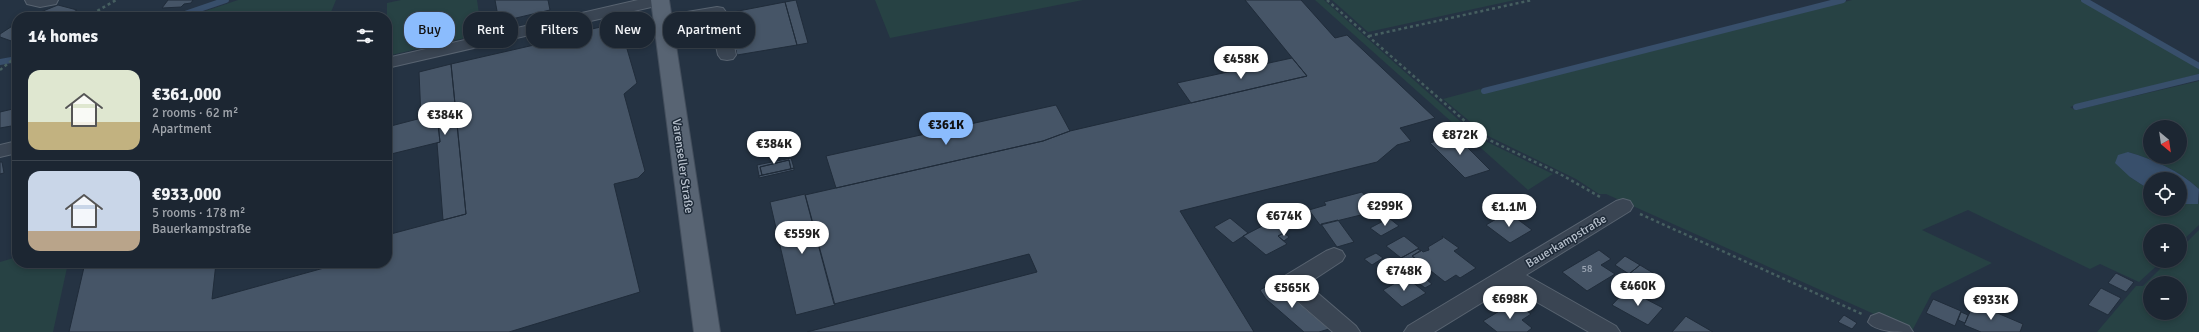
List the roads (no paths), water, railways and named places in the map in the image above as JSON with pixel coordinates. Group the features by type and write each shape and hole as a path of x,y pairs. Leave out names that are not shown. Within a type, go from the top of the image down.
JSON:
{"main road":[{"name":"Varenseller Straße","path":"660,0 663,21"},
{"name":"Varenseller Straße","path":"667,48 706,332"}],"street":[{"path":"33,0 40,2 50,0"},
{"path":"392,61 660,0"},
{"path":"726,48 727,55"},
{"path":"0,151 12,148"},
{"name":"Bauerkampstraße","path":"1416,332 1623,206"},
{"path":"1334,256 1291,282 1348,332"},
{"name":"Bauerkampstraße","path":"1509,276 1608,332"},
{"path":"1879,322 1901,332"}],"water":[{"path":"2128,152 2143,156 2143,164 2162,164 2176,172 2143,172 2143,185 2130,177 2115,163 2118,155"},
{"path":"2187,179 2199,189 2198,204 2187,204"}],"waterway":[{"path":"191,12 226,0"},
{"path":"1484,91 1843,0"},
{"path":"2084,0 2199,66"},
{"path":"0,62 12,60"},
{"path":"2076,107 2199,77"}]}
